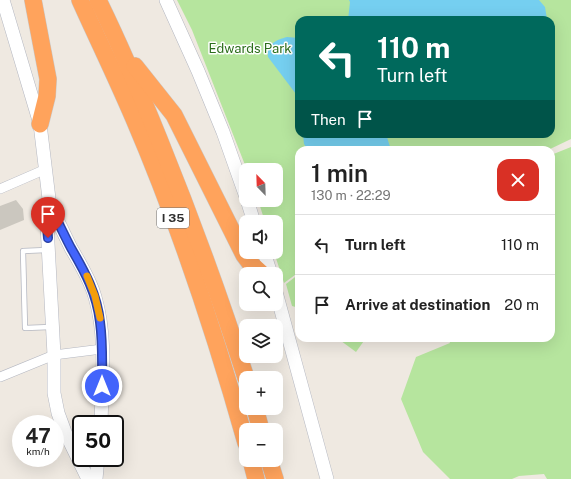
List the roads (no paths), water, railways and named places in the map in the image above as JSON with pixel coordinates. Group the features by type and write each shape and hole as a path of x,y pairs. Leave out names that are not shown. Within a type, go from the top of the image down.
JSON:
{"highway":[{"path":"33,0 48,79 48,96 40,124"},
{"name":"I 35","path":"80,0 134,120 169,207 228,380 240,423"},
{"name":"I 35","path":"98,0 121,49 186,206 213,277 244,371"},
{"path":"121,49 174,115 244,255 254,267"},
{"path":"252,467 256,479"},
{"path":"272,467 275,479"}],"main road":[{"path":"3,0 40,124 46,169 50,207 47,225 54,355 54,393 64,432 88,479"},
{"path":"166,0 201,78 223,132 239,177"},
{"path":"50,207 79,260 95,296 100,322 102,349 101,415"},
{"path":"281,311 327,479"},
{"path":"96,479 97,467"}],"street":[{"path":"0,189 46,169"},
{"path":"0,377 54,355 102,349"}],"lane":[{"path":"48,250 23,251 25,328 52,327"}],"water":[{"path":"349,0 539,0 545,7 546,16 348,16"},
{"path":"287,37 295,38 295,93 268,57 270,46"},
{"path":"303,138 387,138 390,146 305,146"}],"park label":[{"name":"Edwards Park","path":"250,48"}]}
